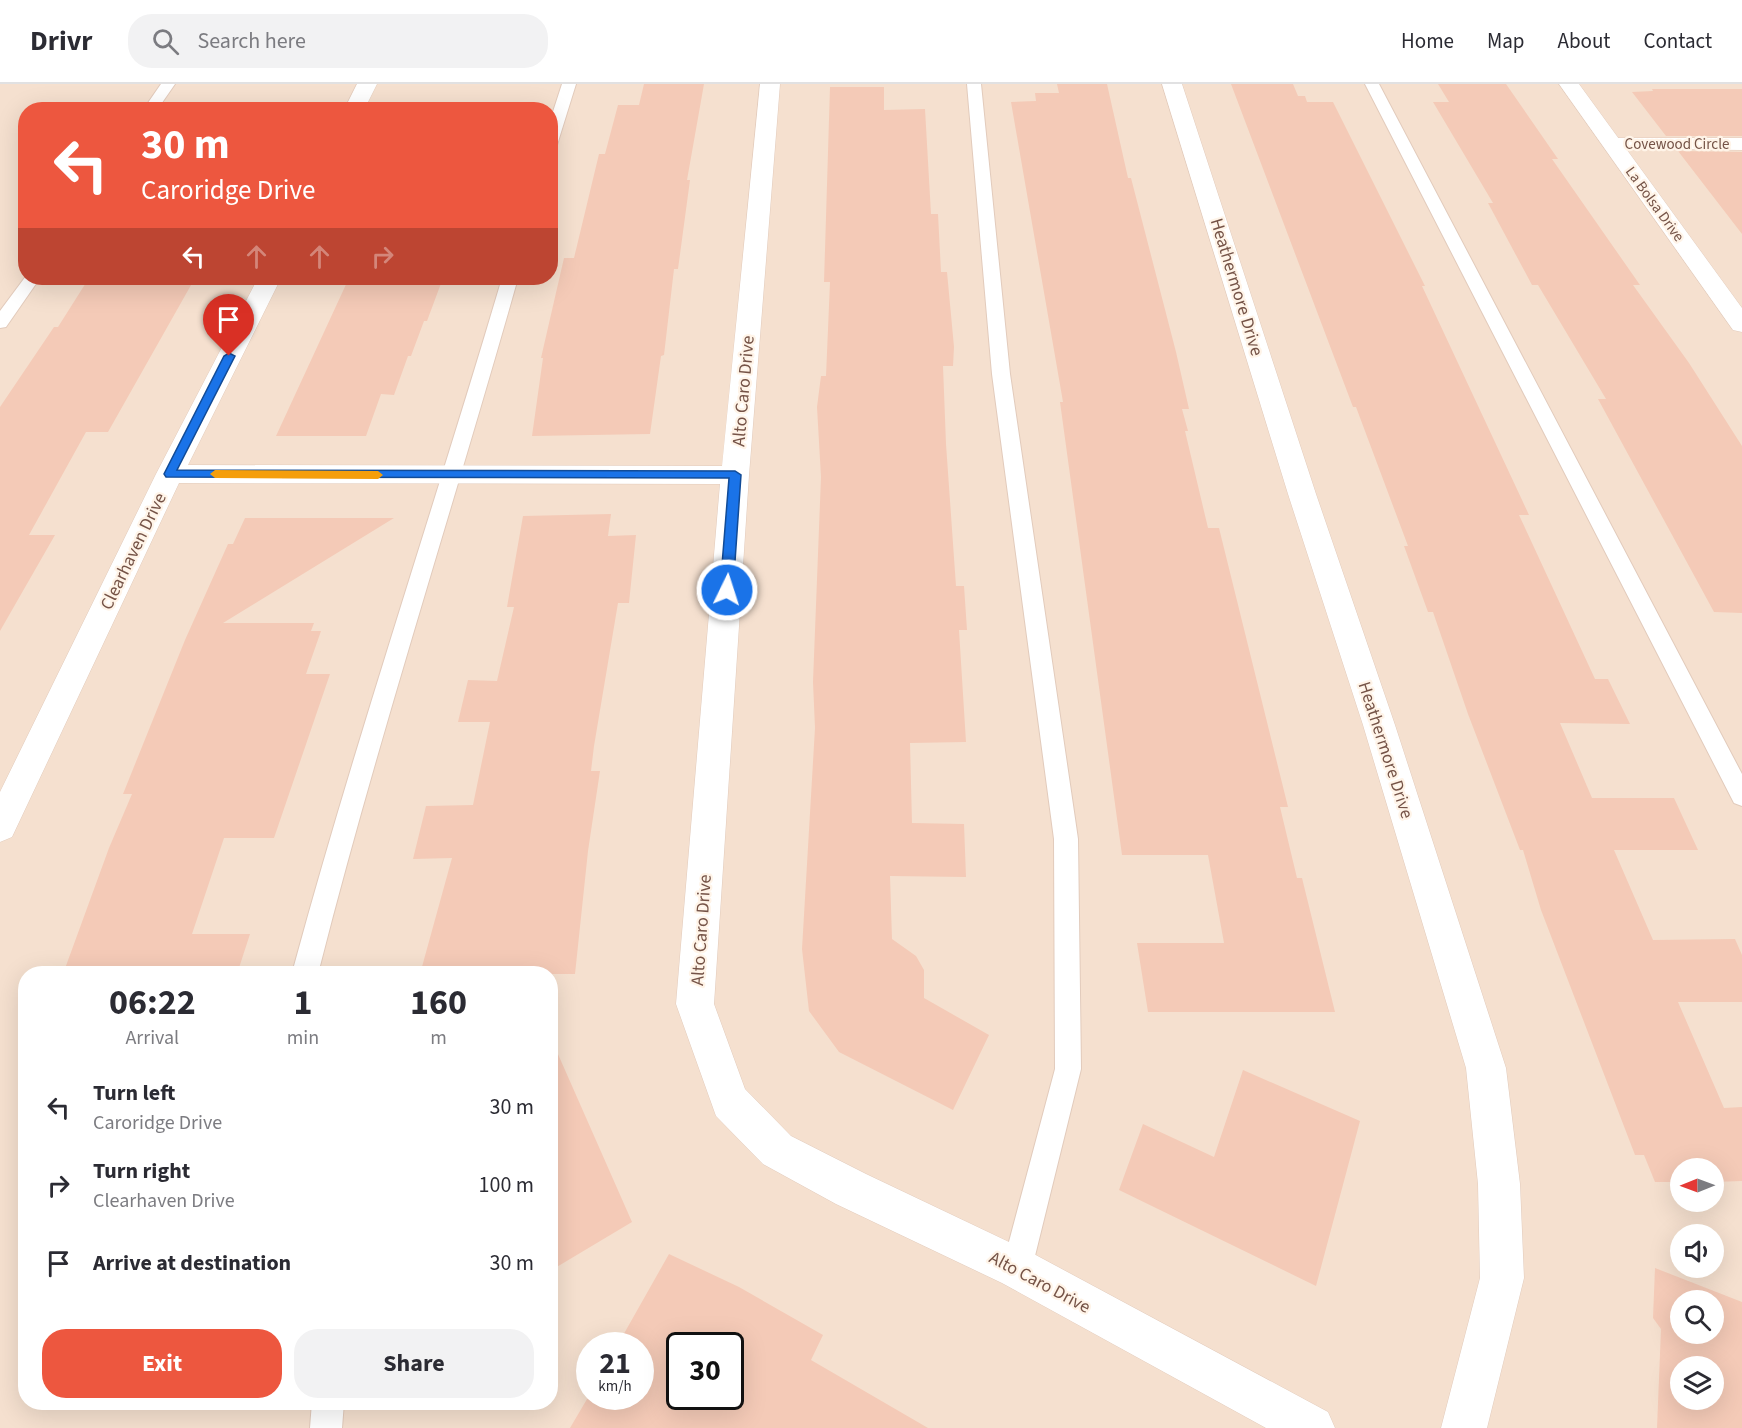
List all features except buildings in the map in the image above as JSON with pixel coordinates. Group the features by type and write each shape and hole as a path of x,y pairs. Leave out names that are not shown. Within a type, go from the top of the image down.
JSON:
{"street":[{"path":"358,102 367,84"},
{"name":"Alto Caro Drive","path":"770,84 735,475 695,1004 730,1102 777,1150 851,1189 1017,1268 1312,1428"},
{"name":"Heathermore Drive","path":"1172,84 1302,494 1379,725 1486,1068 1499,1184 1502,1278 1464,1428"},
{"name":"La Bolsa Drive","path":"1569,84 1742,325"},
{"name":"Covewood Circle","path":"1612,144 1742,144"},
{"name":"Clearhaven Drive","path":"0,827 170,474 265,285"},
{"path":"170,474 735,475"}],"lane":[{"path":"156,102 168,84"},
{"path":"558,119 569,84"},
{"path":"974,84 1001,374 1066,839 1068,1069 1017,1268"},
{"path":"1372,84 1742,796"},
{"path":"0,324 27,285"},
{"path":"307,966 346,819 453,476 508,285"},
{"path":"326,1428 327,1410"}],"shaded area":[{"path":"0,84 1742,84 1742,1428 0,1428"}],"slow traffic":[{"path":"215,474 378,475"}],"route":[{"path":"229,356 170,474 735,475 727,590"}]}
